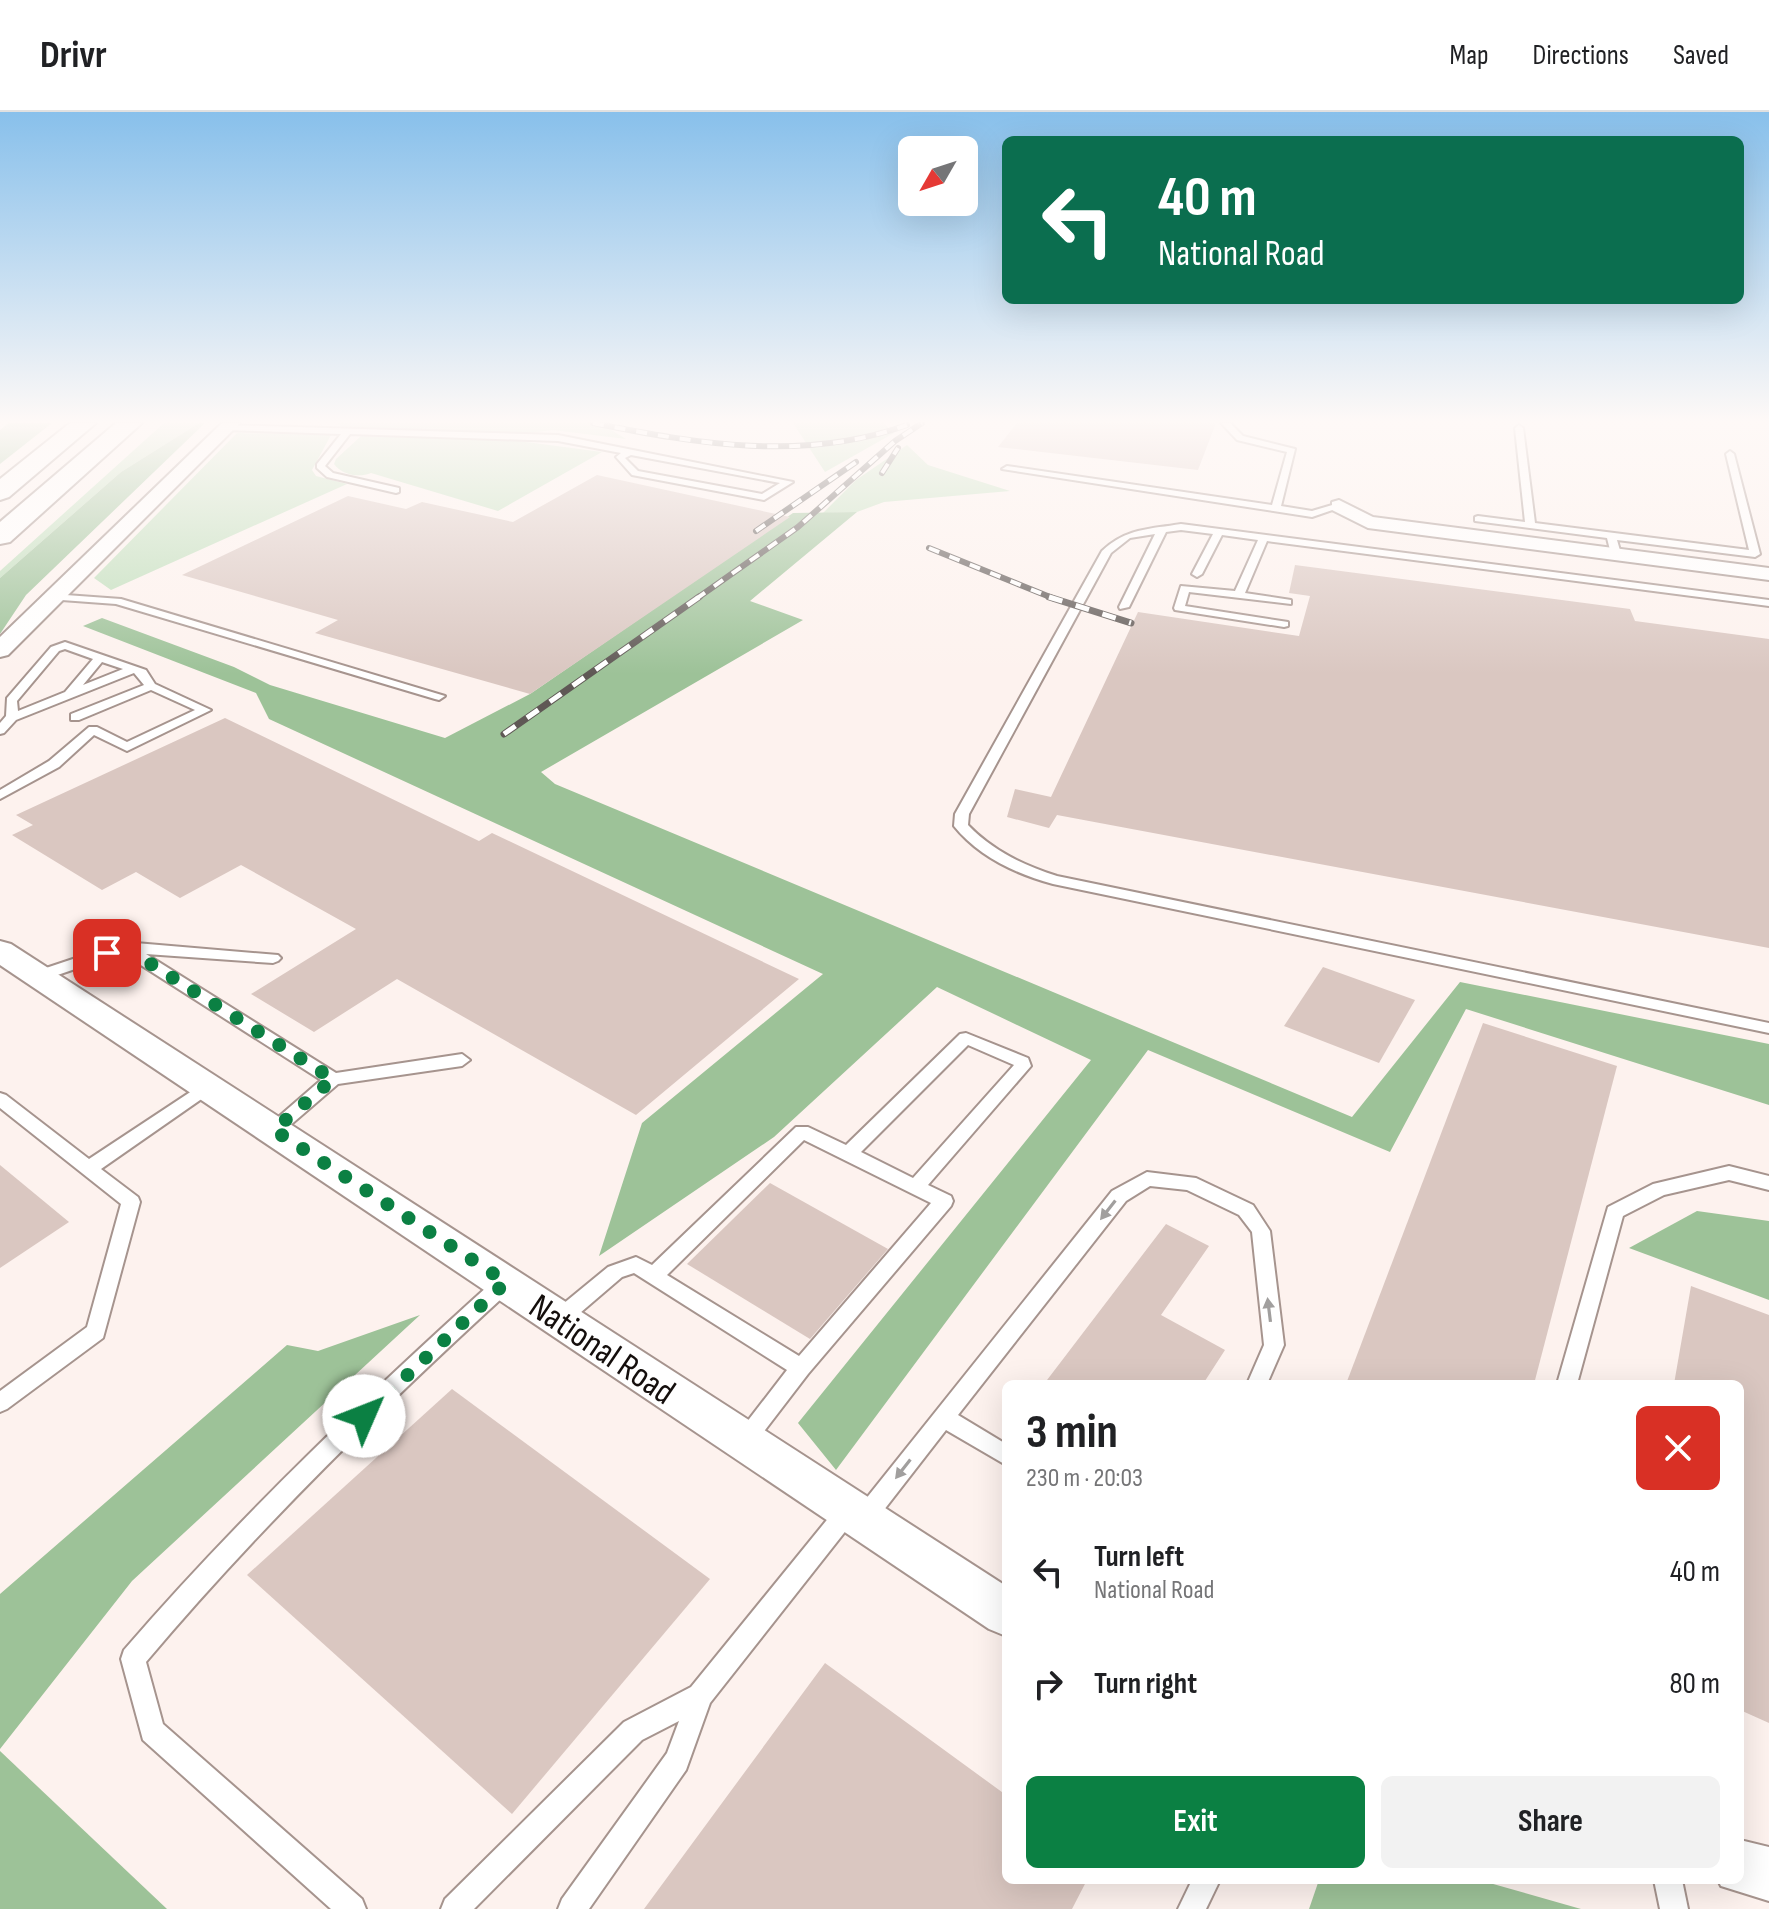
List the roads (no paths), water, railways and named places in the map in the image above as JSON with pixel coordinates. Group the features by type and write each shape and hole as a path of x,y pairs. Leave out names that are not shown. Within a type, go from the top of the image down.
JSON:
{"highway":[{"path":"0,536 34,507"}],"street":[{"path":"0,650 145,507"},
{"path":"1341,507 1368,522 1613,545 1763,564"},
{"name":"National Road","path":"0,951 1002,1610"},
{"path":"1744,1868 1769,1874"}],"lane":[{"path":"1268,507 1312,514 1336,507"},
{"path":"1528,507 1530,526"},
{"path":"1746,507 1763,564"},
{"path":"1478,519 1530,526 1613,545"},
{"path":"1124,607 1163,528"},
{"path":"1769,603 1219,532 1163,528 1127,536 1107,551 962,814 961,826 980,848 1018,868 1053,880 1769,1028"},
{"path":"1197,574 1219,532"},
{"path":"1239,595 1263,539"},
{"path":"1284,624 1179,608 1185,588 1287,602"},
{"path":"52,597 117,601 439,696"},
{"path":"12,717 11,701 57,647 69,645 142,672 151,686 205,710 127,747 93,730 50,702"},
{"path":"69,695 101,656"},
{"path":"0,730 12,717 134,669"},
{"path":"75,717 151,686"},
{"path":"0,795 54,764 93,730"},
{"path":"124,947 333,1079"},
{"path":"37,977 124,947 273,958"},
{"path":"848,1154 966,1038 1022,1062 1023,1066 915,1187"},
{"path":"274,1130 333,1079 462,1060"},
{"path":"90,1167 207,1087"},
{"path":"0,1099 131,1202 96,1332 0,1403"},
{"path":"653,1276 802,1131 944,1201 801,1368 743,1441"},
{"path":"1568,1380 1615,1212 1659,1189 1729,1173 1769,1183"},
{"path":"572,1909 677,1761 700,1696 943,1417 1119,1196 1147,1179 1190,1183 1246,1210 1261,1231 1274,1345 1259,1380"},
{"path":"559,1319 615,1272 636,1265 801,1368"},
{"path":"352,1909 152,1731 133,1659 195,1585 364,1416 506,1282"},
{"path":"943,1417 1002,1453"},
{"path":"455,1909 633,1731 700,1696"},
{"path":"1192,1909 1204,1884"},
{"path":"1669,1884 1674,1909"}],"railway":[{"path":"756,531 791,507"},
{"path":"696,599 798,527 821,507"},
{"path":"929,548 1054,599"},
{"path":"504,734 699,597"},
{"path":"1049,597 1054,599"},
{"path":"1054,599 1131,623"}]}
